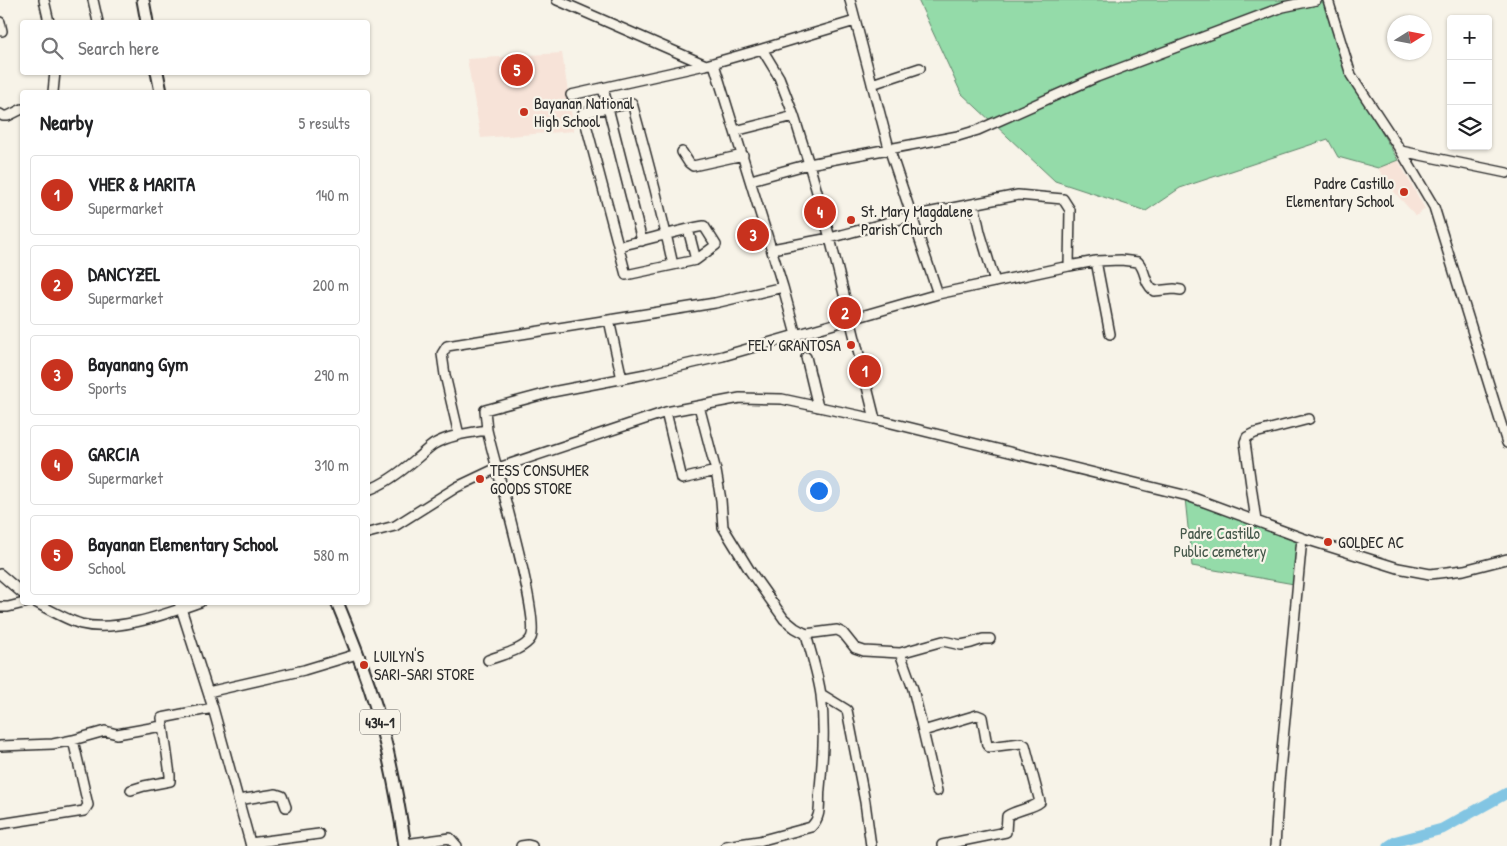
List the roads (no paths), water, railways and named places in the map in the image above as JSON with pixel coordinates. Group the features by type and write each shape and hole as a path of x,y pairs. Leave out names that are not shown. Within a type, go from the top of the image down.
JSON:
{"main road":[{"path":"143,0 147,20"},
{"path":"158,75 161,90"},
{"name":"434-1","path":"338,605 370,689 385,741 405,845"}],"street":[{"path":"44,0 49,20"},
{"path":"93,0 98,20"},
{"path":"558,0 710,64 743,155 796,335"},
{"path":"850,0 890,148 938,294"},
{"path":"750,180 809,164 958,136 978,130 1097,77 1283,7 1316,0"},
{"path":"1328,0 1351,75 1401,150 1434,207 1507,443"},
{"path":"571,95 710,64 856,21"},
{"path":"762,49 779,76 809,164 830,238 875,419"},
{"path":"872,84 920,68"},
{"path":"53,90 55,75"},
{"path":"603,88 642,241"},
{"path":"619,246 666,234 704,226 716,246 696,260 673,265 626,275 583,113 632,104 666,234 673,265"},
{"path":"0,114 8,116 20,110"},
{"path":"735,130 794,116"},
{"path":"1401,150 1507,173"},
{"path":"682,152 688,163 693,166 743,155"},
{"path":"772,249 830,238 912,216 1018,195 1063,199 1070,210 1068,266"},
{"path":"974,204 995,282"},
{"path":"688,229 696,260"},
{"path":"488,660 526,645 532,636 533,621 520,556 486,430 485,410 552,392 622,379 724,356 938,294 1068,266 1121,260 1138,262 1142,266 1148,286 1154,291 1181,290"},
{"path":"1096,262 1110,334"},
{"path":"459,434 442,354 447,346 716,303 783,287"},
{"path":"609,320 622,379"},
{"path":"806,357 818,407"},
{"path":"370,533 395,526 457,487 496,469 666,412 740,398 782,399 875,419 1188,496 1302,538 1398,568 1430,574 1464,570 1507,560"},
{"path":"699,406 722,500 723,527 750,571 784,619 795,628 806,634 837,630 843,633 855,648 864,651 900,652 943,641 961,645 990,639"},
{"path":"666,412 682,479 716,471"},
{"path":"1256,521 1245,442 1247,437 1255,433 1309,419"},
{"path":"370,489 391,477 432,445 459,434 486,430"},
{"path":"1275,846 1279,782 1302,538"},
{"path":"0,574 20,591"},
{"path":"0,607 8,608 20,604"},
{"path":"41,605 80,624 106,628 127,624 180,606 213,708 251,845 319,834"},
{"path":"726,846 793,833 811,827 817,821 820,812 819,790 824,759 820,694 806,634"},
{"path":"900,652 913,689 937,791"},
{"path":"208,692 304,670 357,654"},
{"path":"820,694 847,710 865,802 871,846"},
{"path":"131,790 170,781 162,718 213,708"},
{"path":"923,731 977,715 982,717 989,747 1022,743 1025,745 1040,802 1037,805 1007,816 1006,832 942,845"},
{"path":"0,746 53,744 105,731 117,734 162,726"},
{"path":"0,824 84,811 87,808 88,805 73,740"},
{"path":"238,800 276,794 282,796 286,807"},
{"path":"405,845 450,838 457,846"},
{"path":"521,846 532,846"}],"waterway":[{"path":"1389,846 1397,841 1442,829 1507,793"}],"place":[{"name":"Bayanan Elementary School","path":"517,70"},
{"name":"Bayanan National High School","path":"524,112"},
{"name":"Padre Castillo Elementary School","path":"1404,192"},
{"name":"GARCIA","path":"820,212"},
{"name":"St. Mary Magdalene Parish Church","path":"851,220"},
{"name":"Bayanang Gym","path":"753,235"},
{"name":"DANCYZEL","path":"845,313"},
{"name":"FELY GRANTOSA","path":"851,345"},
{"name":"VHER & MARITA","path":"865,371"},
{"name":"TESS CONSUMER GOODS STORE","path":"480,479"},
{"name":"GOLDEC AC","path":"1328,542"},
{"name":"LUILYN'S SARI-SARI STORE","path":"364,665"}],"park label":[{"name":"Padre Castillo Public cemetery","path":"1220,542"}]}
